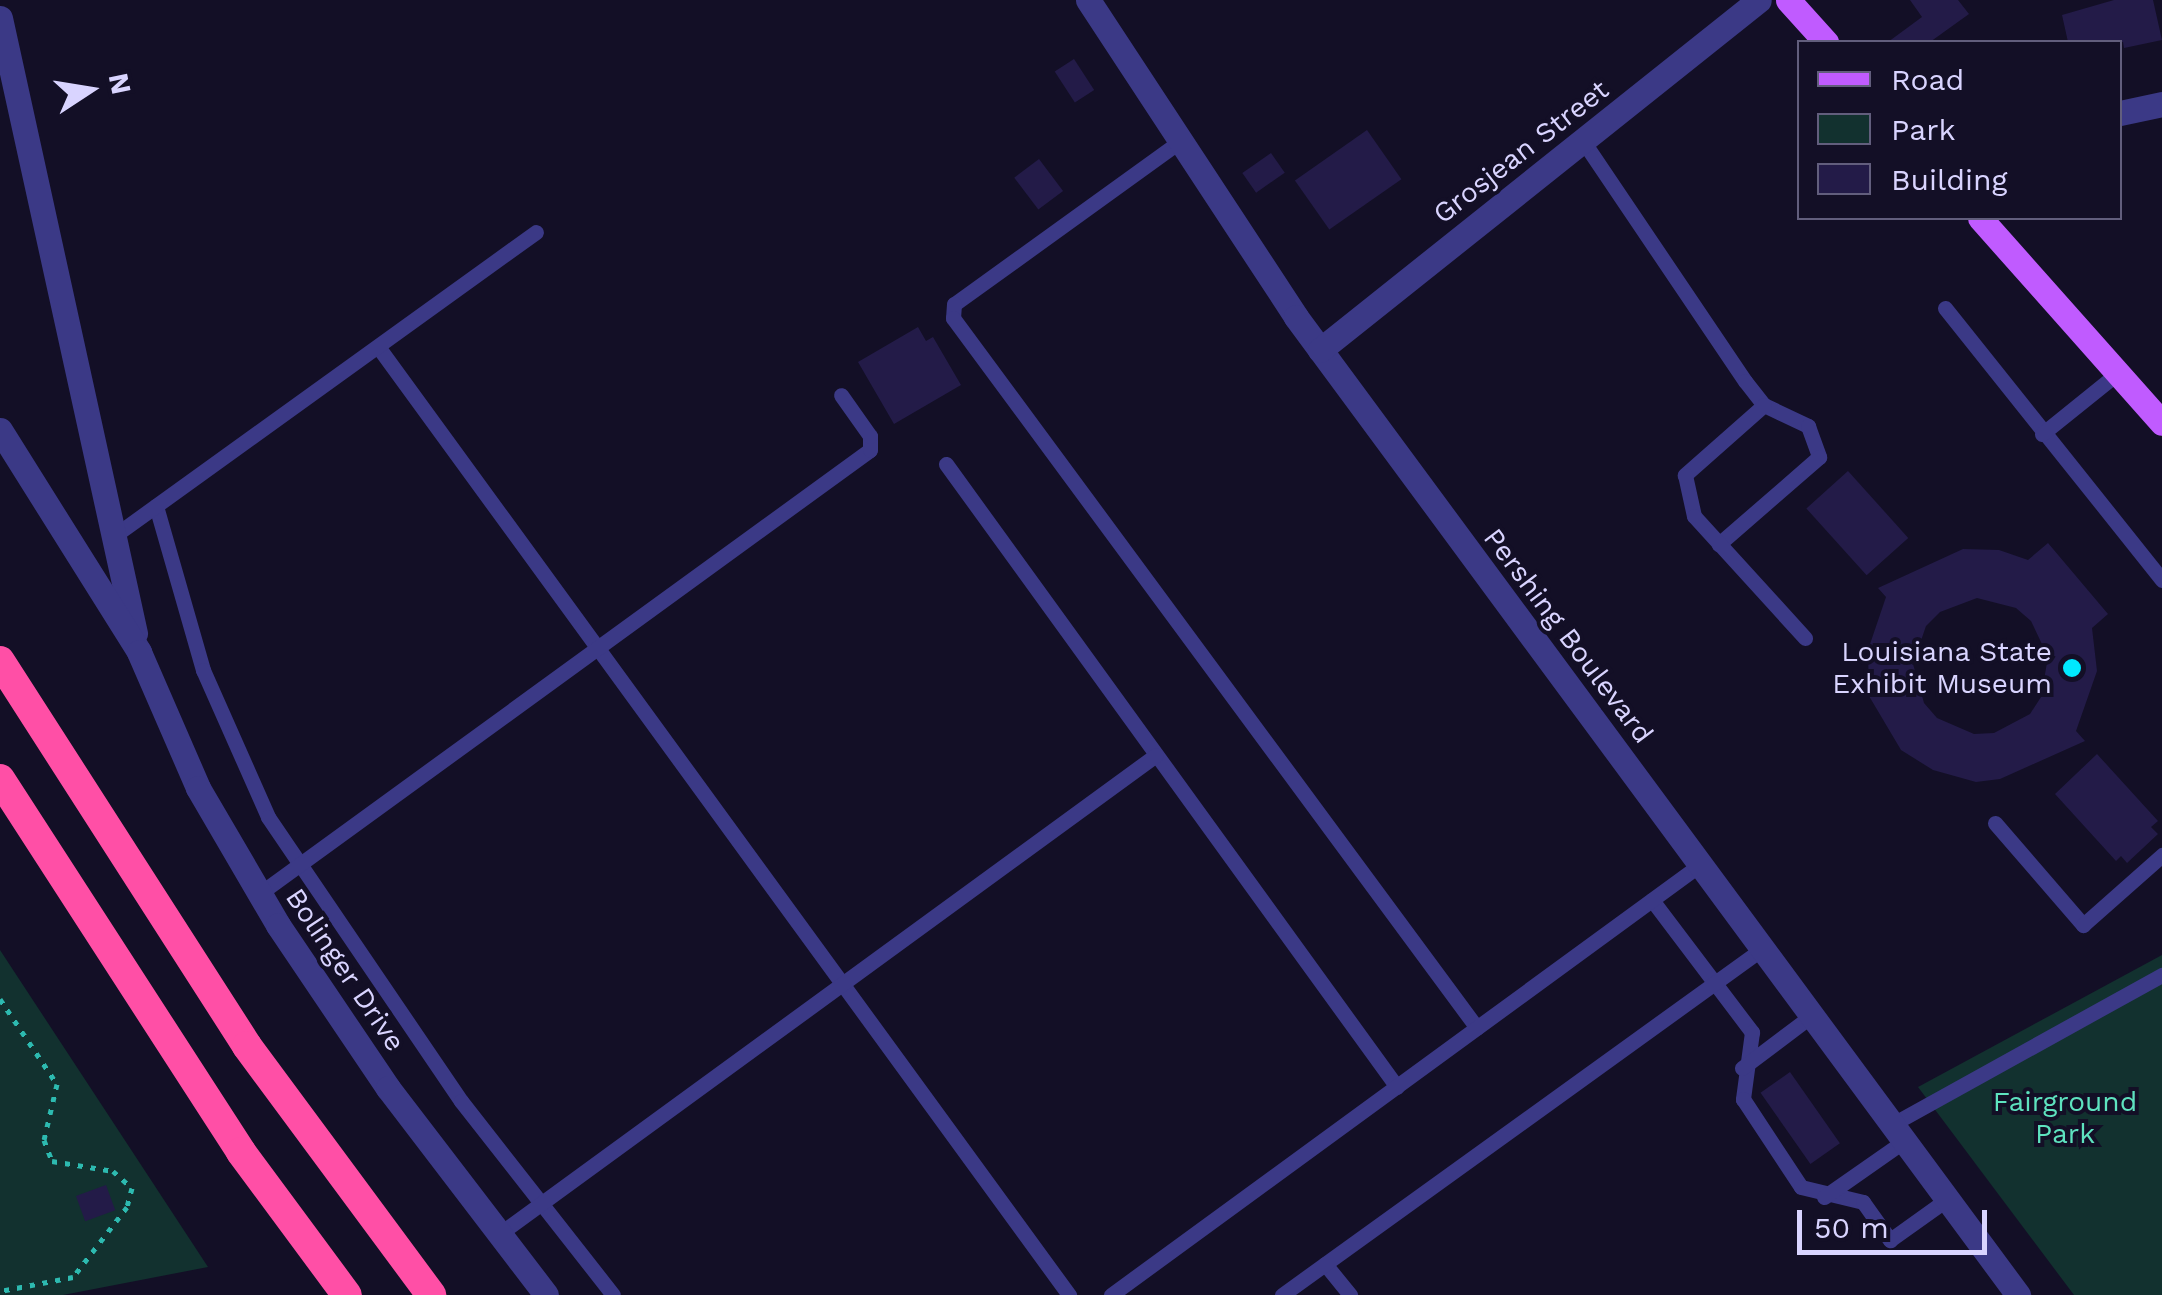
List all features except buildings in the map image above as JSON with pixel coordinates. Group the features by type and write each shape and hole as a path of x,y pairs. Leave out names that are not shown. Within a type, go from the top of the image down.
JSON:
{"highway":[{"path":"0,661 246,1046 431,1295"},
{"path":"0,779 230,1136 347,1295"}],"main road":[{"path":"1788,0 1824,40"},
{"path":"1982,220 2162,423"}],"street":[{"name":"Pershing Boulevard","path":"1088,0 1320,350 2012,1292"},
{"name":"Grosjean Street","path":"1320,350 1759,0"},
{"name":"Bolinger Drive","path":"0,18 139,652"},
{"path":"2122,113 2162,104"},
{"name":"Bolinger Drive","path":"0,430 139,652 198,788 258,894 388,1088 546,1295"}],"lane":[{"path":"1179,142 954,304 954,318 1477,1028"},
{"path":"1583,142 1764,405 1808,426 1819,457 1719,544"},
{"path":"114,536 536,232"},
{"path":"1944,308 2162,580"},
{"path":"379,348 595,650 1069,1295"},
{"path":"2042,434 2118,374"},
{"path":"258,894 870,450 870,436 840,395"},
{"path":"1764,405 1685,475 1694,516 1805,638"},
{"path":"946,464 1397,1086"},
{"path":"156,506 232,744 298,866 427,1054 613,1295"},
{"path":"498,1235 1156,754"},
{"path":"1995,823 2083,924 2162,855"},
{"path":"1111,1295 1700,864"},
{"path":"1652,900 1752,1032 1742,1068 1742,1098 1802,1187 1824,1198 1862,1202 1890,1240 1946,1200"},
{"path":"1282,1295 1762,948"},
{"path":"1824,1198 1898,1133 2162,976"},
{"path":"1742,1068 1811,1016"},
{"path":"1325,1264 1350,1295"}],"path":[{"path":"0,999 58,1084 44,1140 52,1161 113,1171 132,1188 127,1206 73,1277 0,1291"}],"green space":[{"path":"0,950 208,1267 63,1295 0,1295"},
{"name":"Fairground Park","path":"2162,955 2162,1295 2074,1295 1918,1087"}],"place":[{"name":"Louisiana State Exhibit Museum","path":"2072,668"}]}
